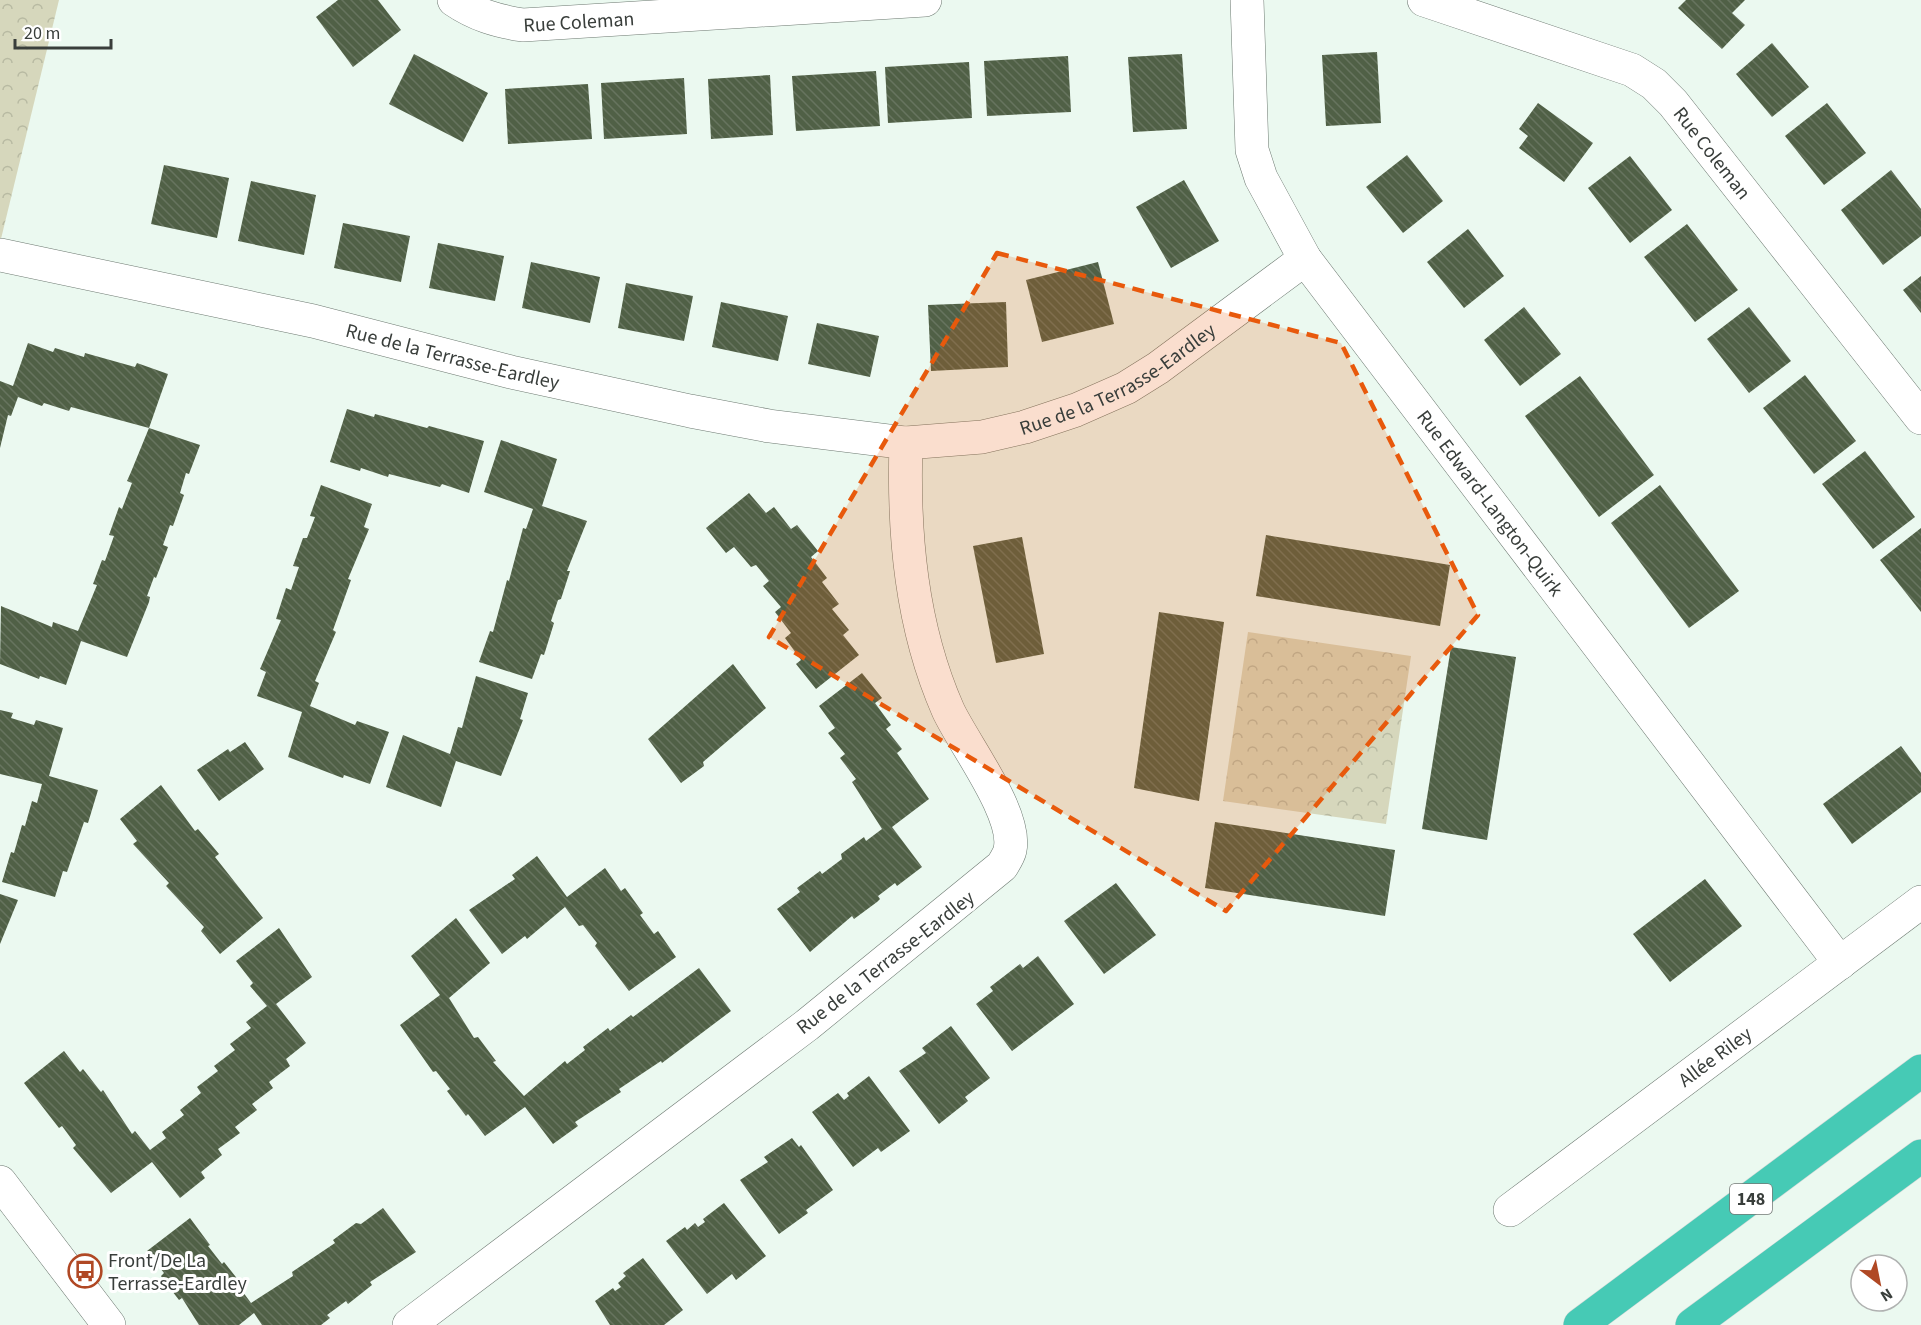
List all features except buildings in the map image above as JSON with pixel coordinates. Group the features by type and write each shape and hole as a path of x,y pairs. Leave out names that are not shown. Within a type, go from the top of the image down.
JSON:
{"highway":[{"name":"148","path":"1580,1325 1921,1071"},
{"path":"1692,1325 1921,1156"}],"street":[{"name":"Rue Coleman","path":"454,0 469,10 496,21 523,25 926,0"},
{"name":"Rue Edward-Langton-Quirk","path":"1247,0 1252,150 1261,178 1305,259 1840,963"},
{"name":"Rue Coleman","path":"1424,0 1632,70 1654,84 1673,103 1921,418"},
{"name":"Rue de la Terrasse-Eardley","path":"0,255 313,321 511,372 690,411 769,426 906,442 982,437 1025,427 1076,410 1126,388 1158,368 1305,259"},
{"name":"Rue de la Terrasse-Eardley","path":"409,1325 807,1025 1002,866 1010,849 1008,824 976,759 949,713 923,638 908,552 904,499 906,442"},
{"name":"Allée Riley","path":"1510,1210 1921,902"},
{"path":"0,1182 109,1325"}],"highlighted area":[{"path":"997,253 1341,343 1478,615 1226,911 769,637"}],"green space":[{"path":"0,0 59,0 0,243"},
{"path":"1248,632 1411,656 1386,824 1223,801"}],"place":[{"name":"Front/De La Terrasse-Eardley","path":"85,1271"}]}
